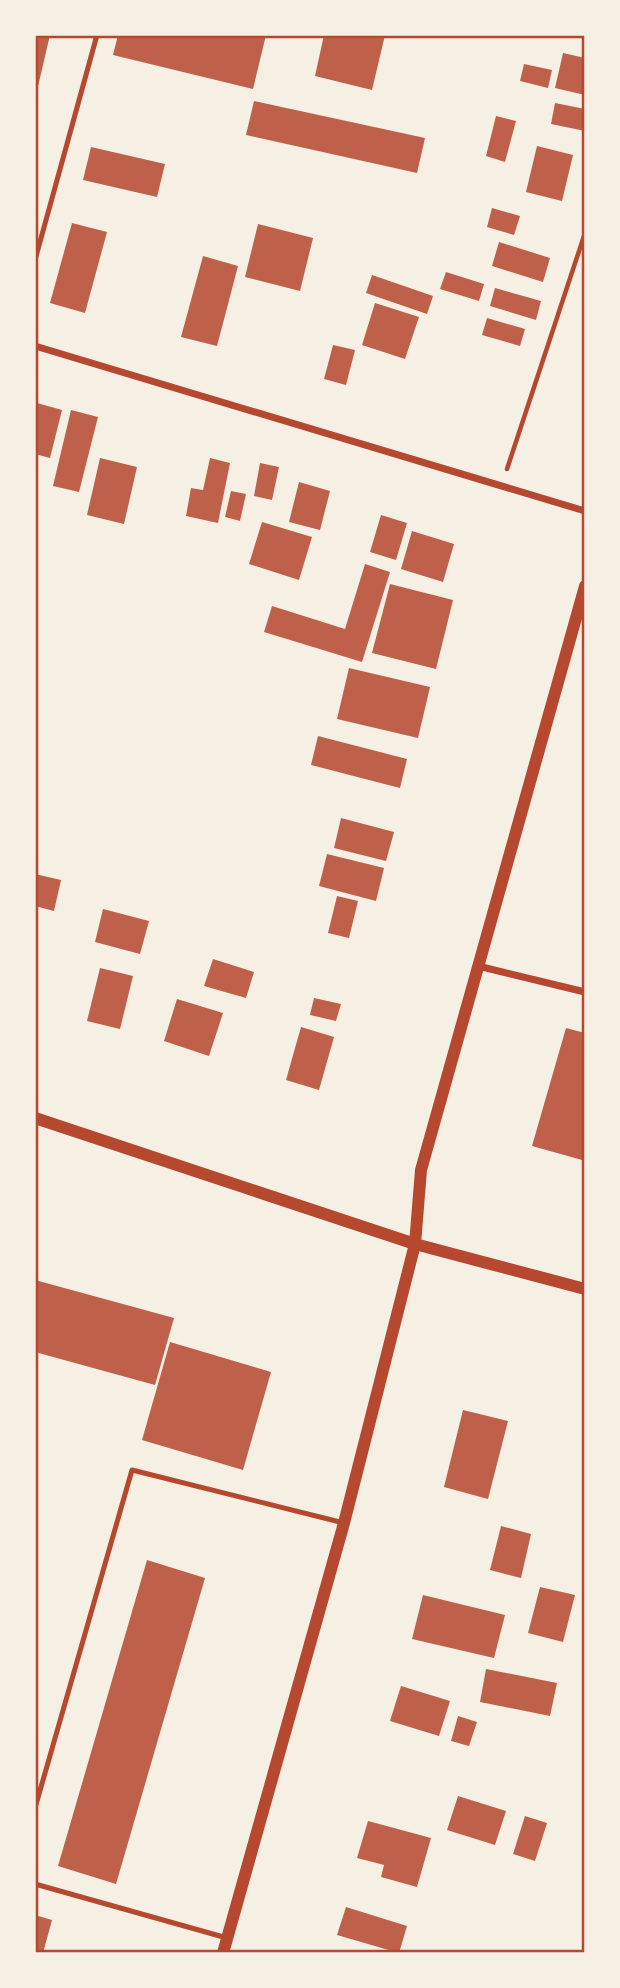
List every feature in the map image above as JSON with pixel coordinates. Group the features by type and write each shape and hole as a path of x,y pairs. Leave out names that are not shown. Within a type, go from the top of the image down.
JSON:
{"street":[{"path":"35,346 585,511"},
{"path":"223,1953 344,1523 415,1244 421,1171 585,586"},
{"path":"478,966 585,992"},
{"path":"35,1118 415,1244 585,1289"}],"lane":[{"path":"35,260 97,35"},
{"path":"35,1808 132,1469 344,1523"},
{"path":"35,1884 227,1938"}],"path":[{"path":"502,486 585,233"}],"building":[{"path":"35,35 50,35 36,95 35,94"},
{"path":"118,35 266,35 253,89 113,55"},
{"path":"324,35 385,35 372,90 315,76"},
{"path":"563,53 585,58 585,95 555,88"},
{"path":"524,64 552,70 548,88 520,81"},
{"path":"254,101 425,138 417,173 246,135"},
{"path":"555,103 585,109 585,131 551,124"},
{"path":"496,116 516,121 505,162 486,156"},
{"path":"537,146 573,155 562,201 526,192"},
{"path":"91,147 165,164 157,197 83,180"},
{"path":"492,208 520,216 514,235 487,227"},
{"path":"72,223 107,232 85,313 50,303"},
{"path":"258,224 313,238 300,291 245,277"},
{"path":"499,242 550,258 543,282 492,266"},
{"path":"203,256 238,266 217,346 181,337"},
{"path":"446,272 484,284 479,301 440,289"},
{"path":"372,275 433,296 427,314 366,293"},
{"path":"495,288 541,301 536,320 490,306"},
{"path":"375,303 419,317 405,359 362,345"},
{"path":"487,318 525,329 520,346 482,335"},
{"path":"333,345 355,350 346,385 324,379"},
{"path":"37,403 62,410 50,458 35,454"},
{"path":"71,410 98,417 79,492 53,486"},
{"path":"100,458 137,467 124,524 87,515"},
{"path":"210,458 230,463 218,523 186,516 191,488 203,490"},
{"path":"260,463 279,467 272,500 254,496"},
{"path":"299,482 330,491 320,530 289,522"},
{"path":"231,491 246,494 240,521 225,517"},
{"path":"381,515 407,523 396,560 370,552"},
{"path":"262,522 312,537 299,580 249,564"},
{"path":"412,531 454,544 443,582 401,569"},
{"path":"365,564 390,572 362,662 264,632 272,606 345,629"},
{"path":"390,584 453,600 436,669 372,653"},
{"path":"349,668 430,687 418,738 337,719"},
{"path":"318,736 407,759 400,788 311,765"},
{"path":"341,818 394,832 386,861 334,848"},
{"path":"327,854 384,868 376,901 319,886"},
{"path":"35,874 61,880 54,911 35,906"},
{"path":"337,896 358,901 349,938 328,933"},
{"path":"103,909 149,921 140,954 95,942"},
{"path":"213,959 254,972 246,998 204,986"},
{"path":"100,968 133,976 120,1029 87,1021"},
{"path":"314,998 341,1004 336,1021 310,1015"},
{"path":"177,999 223,1013 209,1056 164,1041"},
{"path":"301,1027 334,1037 319,1090 286,1080"},
{"path":"566,1028 585,1033 585,1149 582,1160 532,1146"},
{"path":"35,1280 174,1318 155,1385 35,1352"},
{"path":"170,1342 271,1372 243,1470 142,1440"},
{"path":"463,1410 508,1421 488,1499 444,1487"},
{"path":"501,1526 531,1534 521,1578 490,1570"},
{"path":"147,1560 205,1578 116,1884 58,1866"},
{"path":"540,1587 575,1595 563,1642 528,1633"},
{"path":"423,1595 505,1615 494,1658 412,1639"},
{"path":"486,1669 557,1683 550,1716 480,1702"},
{"path":"401,1686 450,1701 439,1736 390,1721"},
{"path":"458,1716 477,1722 469,1746 451,1741"},
{"path":"458,1796 506,1811 495,1845 447,1830"},
{"path":"525,1816 547,1823 535,1861 513,1854"},
{"path":"368,1821 431,1838 417,1887 381,1877 384,1865 357,1858"},
{"path":"346,1907 407,1926 399,1953 337,1935"},
{"path":"35,1915 52,1920 43,1953 35,1953"}]}
